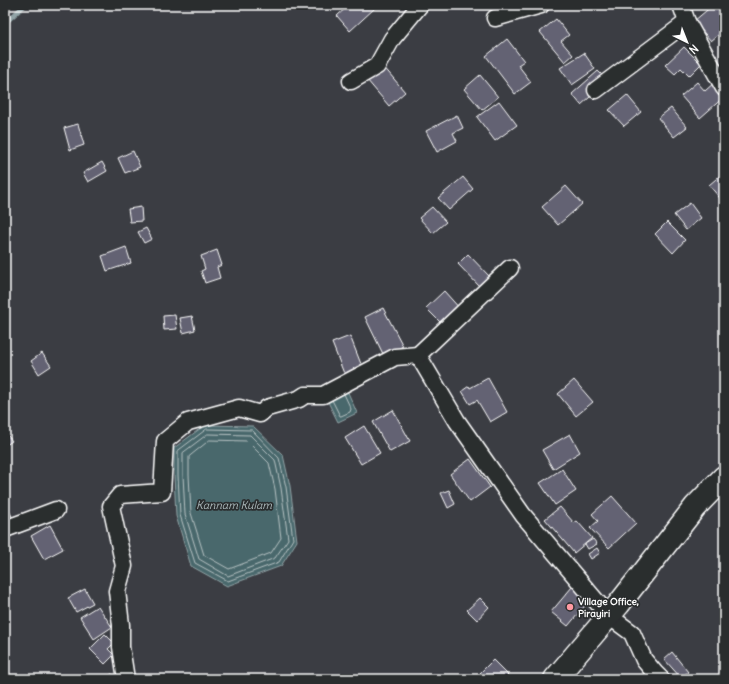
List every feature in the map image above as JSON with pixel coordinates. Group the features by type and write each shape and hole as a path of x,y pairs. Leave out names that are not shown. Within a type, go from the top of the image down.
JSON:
{"main road":[{"path":"555,679 609,616 695,507 724,477"}],"street":[{"path":"351,82 377,66 392,39 420,5"},
{"path":"495,18 541,5"},
{"path":"681,5 687,22 724,88"},
{"path":"596,90 687,22"},
{"path":"126,679 121,647 121,624 117,592 124,566 111,506 120,495 162,492 165,441 188,422 239,408 260,414 267,408 299,399 305,395 323,395 395,357 418,355 510,268"},
{"path":"418,355 457,421 523,515 609,616 632,633 644,660 662,679"},
{"path":"5,529 56,510"}],"water":[{"path":"346,388 357,413 338,422 326,398"},
{"name":"Kannam Kulam","path":"205,425 253,426 283,455 290,486 297,541 281,566 227,586 191,566 176,516 174,448"}],"building":[{"path":"349,5 372,5 375,8 350,31 337,16"},
{"path":"713,5 717,5 724,14 724,30 711,41 694,21"},
{"path":"556,19 569,35 561,41 573,55 565,62 540,32"},
{"path":"507,39 524,61 518,65 531,82 515,94 486,56"},
{"path":"684,47 701,64 689,76 681,68 675,74 665,65"},
{"path":"584,53 595,69 572,85 560,68"},
{"path":"383,66 405,92 389,106 367,80"},
{"path":"598,71 608,81 581,105 572,94"},
{"path":"480,75 498,97 482,110 464,89"},
{"path":"716,81 724,90 724,97 700,118 681,96 697,82 705,91"},
{"path":"627,95 641,112 624,126 609,110"},
{"path":"499,101 517,125 495,141 477,117"},
{"path":"671,108 687,127 674,137 658,118"},
{"path":"457,115 463,128 453,133 457,141 437,152 426,131"},
{"path":"78,124 84,145 70,150 64,128"},
{"path":"133,151 140,167 125,173 118,158"},
{"path":"102,162 107,171 88,182 83,173"},
{"path":"723,173 724,175 724,203 709,185"},
{"path":"463,177 473,189 449,210 438,198"},
{"path":"566,186 582,204 558,225 542,207"},
{"path":"690,203 701,218 686,230 674,215"},
{"path":"141,207 142,221 130,222 128,209"},
{"path":"432,207 446,222 433,233 419,218"},
{"path":"667,222 685,240 673,253 655,234"},
{"path":"146,228 152,239 144,243 138,232"},
{"path":"126,247 131,263 107,271 102,256"},
{"path":"217,250 222,265 217,267 220,278 205,283 201,271 205,269 201,256"},
{"path":"468,254 490,277 480,287 458,264"},
{"path":"444,291 461,310 444,326 426,308"},
{"path":"383,308 403,346 384,356 365,317"},
{"path":"175,315 177,329 164,330 163,316"},
{"path":"192,316 195,330 183,333 180,318"},
{"path":"350,336 363,369 345,376 332,343"},
{"path":"42,353 51,366 39,374 31,361"},
{"path":"488,378 507,412 490,422 477,400 470,404 462,391 469,386 470,388"},
{"path":"574,380 593,402 576,416 558,394"},
{"path":"393,410 410,441 390,452 373,422"},
{"path":"364,426 380,453 361,464 345,438"},
{"path":"5,432 12,441 5,446"},
{"path":"570,434 580,452 553,469 542,450"},
{"path":"470,459 490,487 470,502 450,474"},
{"path":"562,469 576,491 555,505 540,483"},
{"path":"449,490 455,504 448,508 441,493"},
{"path":"612,496 636,523 609,548 590,528 598,521 592,514"},
{"path":"7,507 20,531 5,539 5,508"},
{"path":"560,507 574,523 577,521 592,538 574,553 545,519"},
{"path":"50,525 63,549 44,559 31,536"},
{"path":"593,539 597,544 588,549 585,544"},
{"path":"597,548 600,553 591,559 588,554"},
{"name":"Village Office, Pirayiri","path":"572,587 589,601 568,626 551,612"},
{"path":"85,589 93,603 76,612 68,598"},
{"path":"480,598 489,607 477,620 467,610"},
{"path":"98,606 112,627 94,639 80,617"},
{"path":"105,634 114,643 108,649 114,655 105,664 90,649"},
{"path":"672,652 688,672 681,678 664,659"},
{"path":"493,660 508,675 505,679 487,679 480,673"},
{"path":"111,674 122,678 109,679"}],"waterway":[{"path":"5,23 25,5"}],"place":[{"name":"Village Office, Pirayiri","path":"570,607"}]}
